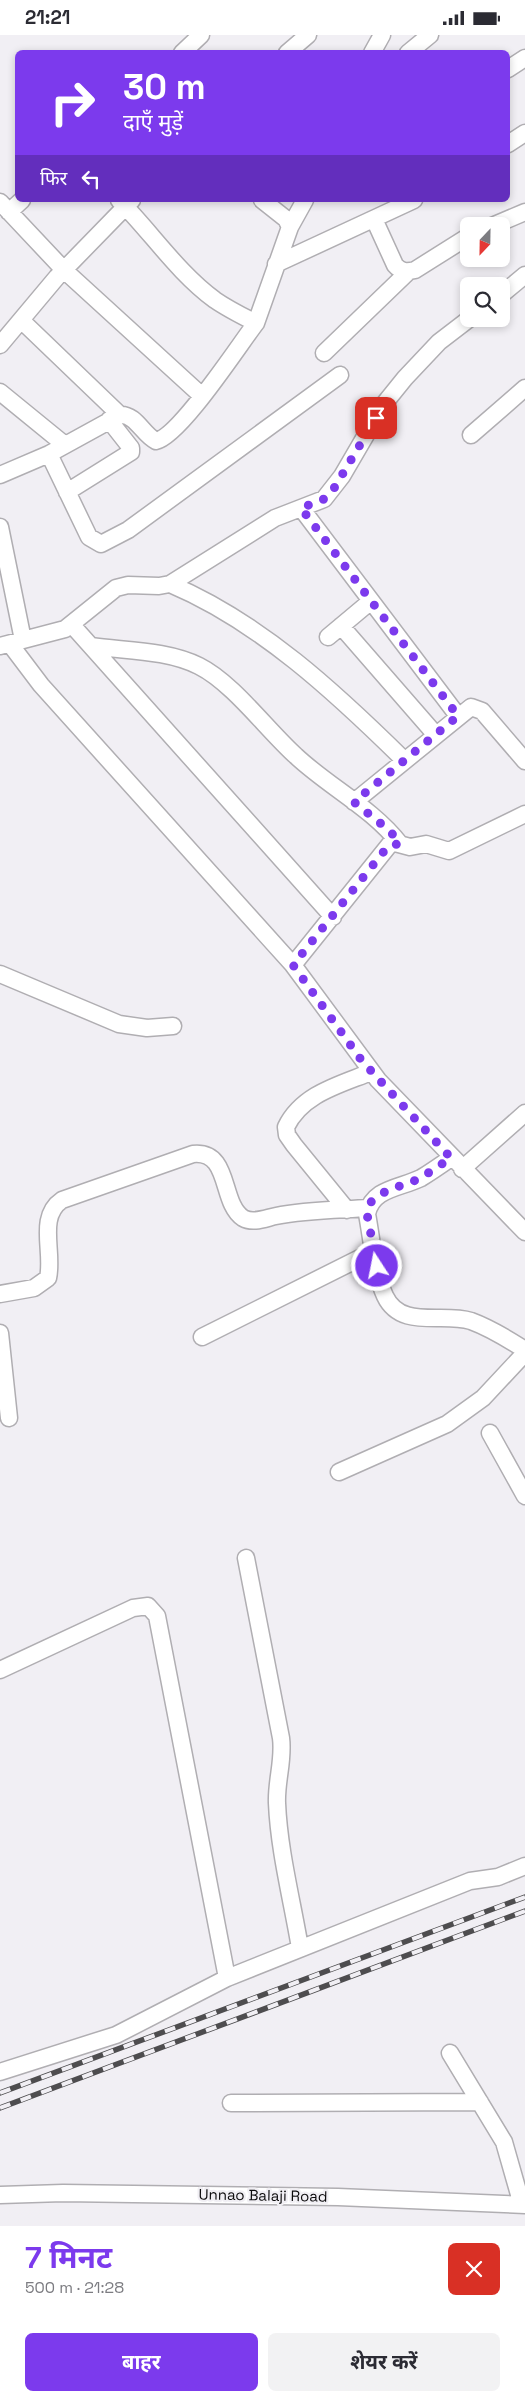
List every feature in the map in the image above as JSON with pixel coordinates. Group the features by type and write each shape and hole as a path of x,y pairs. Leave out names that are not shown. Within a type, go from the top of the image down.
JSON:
{"street":[{"path":"185,50 201,35"},
{"path":"290,50 308,35"},
{"path":"374,50 382,35"},
{"path":"412,50 430,35"},
{"path":"510,68 525,58"},
{"path":"510,143 525,133"},
{"path":"17,202 4,207 64,270 202,396"},
{"path":"0,345 125,202 175,262 205,292 228,309 256,323"},
{"path":"265,202 286,219 290,227"},
{"path":"0,475 49,454 115,417 131,418 150,439 161,440 184,418 202,396 256,323 290,227 304,202"},
{"path":"276,264 410,202"},
{"path":"510,218 525,212"},
{"path":"374,219 395,265 400,270 408,272"},
{"path":"324,353 408,272 415,270 460,242"},
{"path":"510,288 525,275"},
{"path":"21,319 115,417 131,448 131,453 67,492"},
{"path":"11,643 65,629 72,625 101,598 116,588 128,585 159,586 170,583 275,517 324,499 333,490 384,404 439,342 460,326"},
{"path":"49,454 89,537 101,544 109,542 128,531 340,375"},
{"path":"471,435 525,388"},
{"path":"0,392 65,445"},
{"path":"301,508 458,716"},
{"path":"0,527 11,643 41,685 293,965 371,1073 525,1232"},
{"path":"170,583 222,609 316,679 350,707 404,761"},
{"path":"328,637 371,601"},
{"path":"72,625 333,917"},
{"path":"341,625 435,734"},
{"path":"91,646 168,656 206,670 228,689 295,756 390,831 400,844"},
{"path":"354,802 435,734 471,707 476,707 525,761"},
{"path":"293,965 390,845 400,844 410,847 426,844 449,851 525,814"},
{"path":"0,974 119,1024 147,1028 173,1026"},
{"path":"347,1210 294,1145 287,1135 286,1127 297,1110 317,1094 371,1073"},
{"path":"522,1123 457,1163 377,1196 368,1208 367,1214 385,1296 400,1313 418,1318 452,1317 471,1321 508,1339 525,1350"},
{"path":"0,1294 34,1288 48,1278 50,1267 48,1223 49,1213 54,1205 62,1200 193,1154 200,1153 210,1156 215,1162 235,1207 242,1217 250,1220 287,1214 368,1208"},
{"path":"202,1337 374,1251"},
{"path":"0,1333 9,1418"},
{"path":"340,1472 446,1425 483,1398 525,1353"},
{"path":"490,1433 525,1496"},
{"path":"246,1558 281,1738 282,1750 277,1788 278,1815 300,1947"},
{"path":"0,1670 133,1608 148,1606 154,1610 157,1616 227,1978"},
{"path":"0,2072 116,2035 227,1978 300,1947 470,1881 498,1877 525,1865"},
{"path":"450,2053 504,2142 523,2205"},
{"path":"231,2103 480,2102"},
{"name":"Unnao Balaji Road","path":"0,2195 63,2193 338,2197 523,2205"}],"railway":[{"path":"0,2093 525,1897"},
{"path":"0,2108 525,1911"}],"route":[{"path":"376,418 333,490 324,499 301,508 458,716 354,802 390,831 400,844 390,845 385,850 293,965 362,1061 451,1158 419,1179 386,1191 371,1202 367,1214 377,1266"}]}
